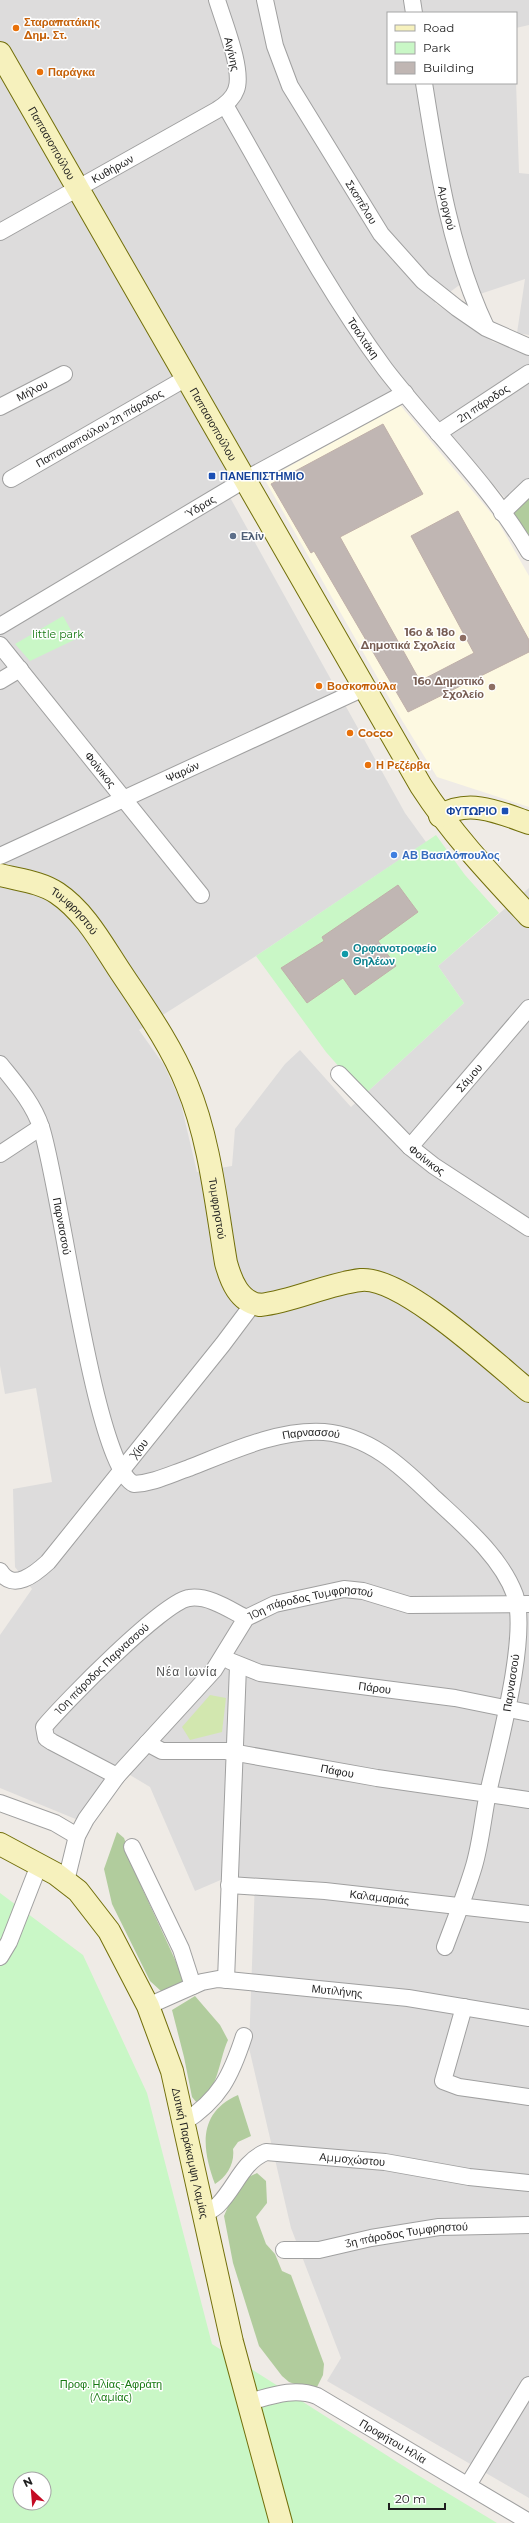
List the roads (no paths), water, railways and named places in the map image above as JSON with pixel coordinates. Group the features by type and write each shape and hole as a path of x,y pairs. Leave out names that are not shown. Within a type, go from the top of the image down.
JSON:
{"main road":[{"name":"Παπασιοπούλου","path":"0,52 440,816 471,855 529,916"},
{"path":"440,816 452,810 472,807 497,812 529,823"},
{"name":"Τυμφρηστού","path":"0,875 42,886 56,892 74,907 109,954 177,1061 194,1103 206,1148 230,1279 236,1288 253,1304"},
{"path":"253,1304 274,1303 318,1288 347,1282 367,1280 381,1282 408,1295 428,1309 529,1391"},
{"name":"Δυτική Παράκαμψη Λαμίας","path":"0,1844 66,1880 78,1891 108,1931 148,2006 172,2071 203,2215 248,2402 281,2523"}],"street":[{"name":"Αιγίνης","path":"217,0 232,50 237,77 237,89 225,105"},
{"name":"Σκοπέλου","path":"265,0 275,46 290,86 366,213 400,258 423,281 456,308 486,328 529,347"},
{"path":"412,0 414,12"},
{"name":"Αμοργού","path":"424,84 450,223 469,288 486,328"},
{"name":"Κυθήρων","path":"0,232 225,105"},
{"name":"Τσαλτάκη","path":"225,105 327,285 405,393 468,467 529,552"},
{"name":"2η πάροδος","path":"438,433 529,373"},
{"name":"Μήλου","path":"0,407 64,374"},
{"name":"Παπασιοπούλου 2η πάροδος","path":"11,479 188,377"},
{"name":"Ύδρας","path":"0,626 246,479 405,393"},
{"path":"502,513 529,487"},
{"name":"Φοίνικος","path":"0,645 201,895"},
{"path":"0,681 20,669"},
{"name":"Ψαρών","path":"0,856 125,800 366,687"},
{"name":"Σάμου","path":"410,1147 529,1008"},
{"name":"Παρνασσού","path":"0,1064 28,1100 41,1128 54,1176 83,1336 109,1441 121,1470 130,1482 143,1483 241,1448 285,1436 318,1432 358,1440 386,1456 447,1510 502,1571 523,1604 508,1709 488,1794 475,1863 461,1906 445,1947"},
{"name":"Φοίνικος","path":"339,1074 410,1147 434,1166 529,1228"},
{"path":"0,1154 41,1128"},
{"name":"Χίου","path":"0,1571 8,1579 16,1581 28,1578 48,1562 214,1356 253,1304"},
{"name":"10η πάροδος Τυμφρηστού","path":"66,1880 77,1836 86,1819 117,1776 202,1684 223,1657 246,1618 275,1604 344,1589 363,1592 409,1605 523,1604"},
{"name":"10η πάροδος Παρνασσού","path":"117,1776 46,1738 44,1727 155,1619 180,1601 201,1598 246,1618"},
{"name":"Πάρου","path":"223,1657 238,1666 260,1673 455,1698 529,1713"},
{"path":"226,1980 236,1752 238,1666"},
{"name":"Πάφου","path":"147,1743 162,1751 236,1752 377,1778 529,1800"},
{"path":"0,1804 55,1823 77,1836"},
{"path":"132,1847 181,1949 194,1986"},
{"path":"0,1958 9,1942 39,1865"},
{"name":"Καλαμαριάς","path":"229,1885 325,1891 529,1914"},
{"name":"Μυτιλήνης","path":"148,2006 210,1980 226,1980 408,1998 529,2018"},
{"path":"464,2007 443,2081 459,2087 529,2097"},
{"path":"183,2123 200,2112 214,2099 228,2080 244,2036"},
{"name":"Αμμοχώστου","path":"203,2215 218,2206 246,2165 254,2157 266,2152 385,2162 469,2177 529,2183"},
{"name":"3η πάροδος Τυμφρηστού","path":"284,2250 319,2250 371,2238 440,2227 529,2225"},
{"path":"468,2485 529,2385"},
{"name":"Προφήτου Ηλία","path":"248,2402 292,2392 317,2396 529,2522"}],"place":[{"name":"Σταραπατάκης Δημ. Στ.","path":"16,28"},
{"name":"Παράγκα","path":"40,72"},
{"name":"ΠΑΝΕΠΙΣΤΗΜΙΟ","path":"212,476"},
{"name":"Ελίν","path":"233,536"},
{"name":"16ο & 18ο Δημοτικά Σχολεία","path":"463,638"},
{"name":"Βοσκοπούλα","path":"319,686"},
{"name":"16ο Δημοτικό Σχολείο","path":"492,687"},
{"name":"Cocco","path":"350,733"},
{"name":"Η Ρεζέρβα","path":"368,765"},
{"name":"ΦΥΤΩΡΙΟ","path":"505,811"},
{"name":"ΑΒ Βασιλόπουλος","path":"394,855"},
{"name":"Ορφανοτροφείο Θηλέων","path":"345,954"}],"district":[{"name":"Νέα Ιωνία","path":"187,1672"}],"park label":[{"name":"little park","path":"58,634"},
{"name":"Προφ. Ηλίας-Αφράτη (Λαμίας)","path":"111,2390"}]}
